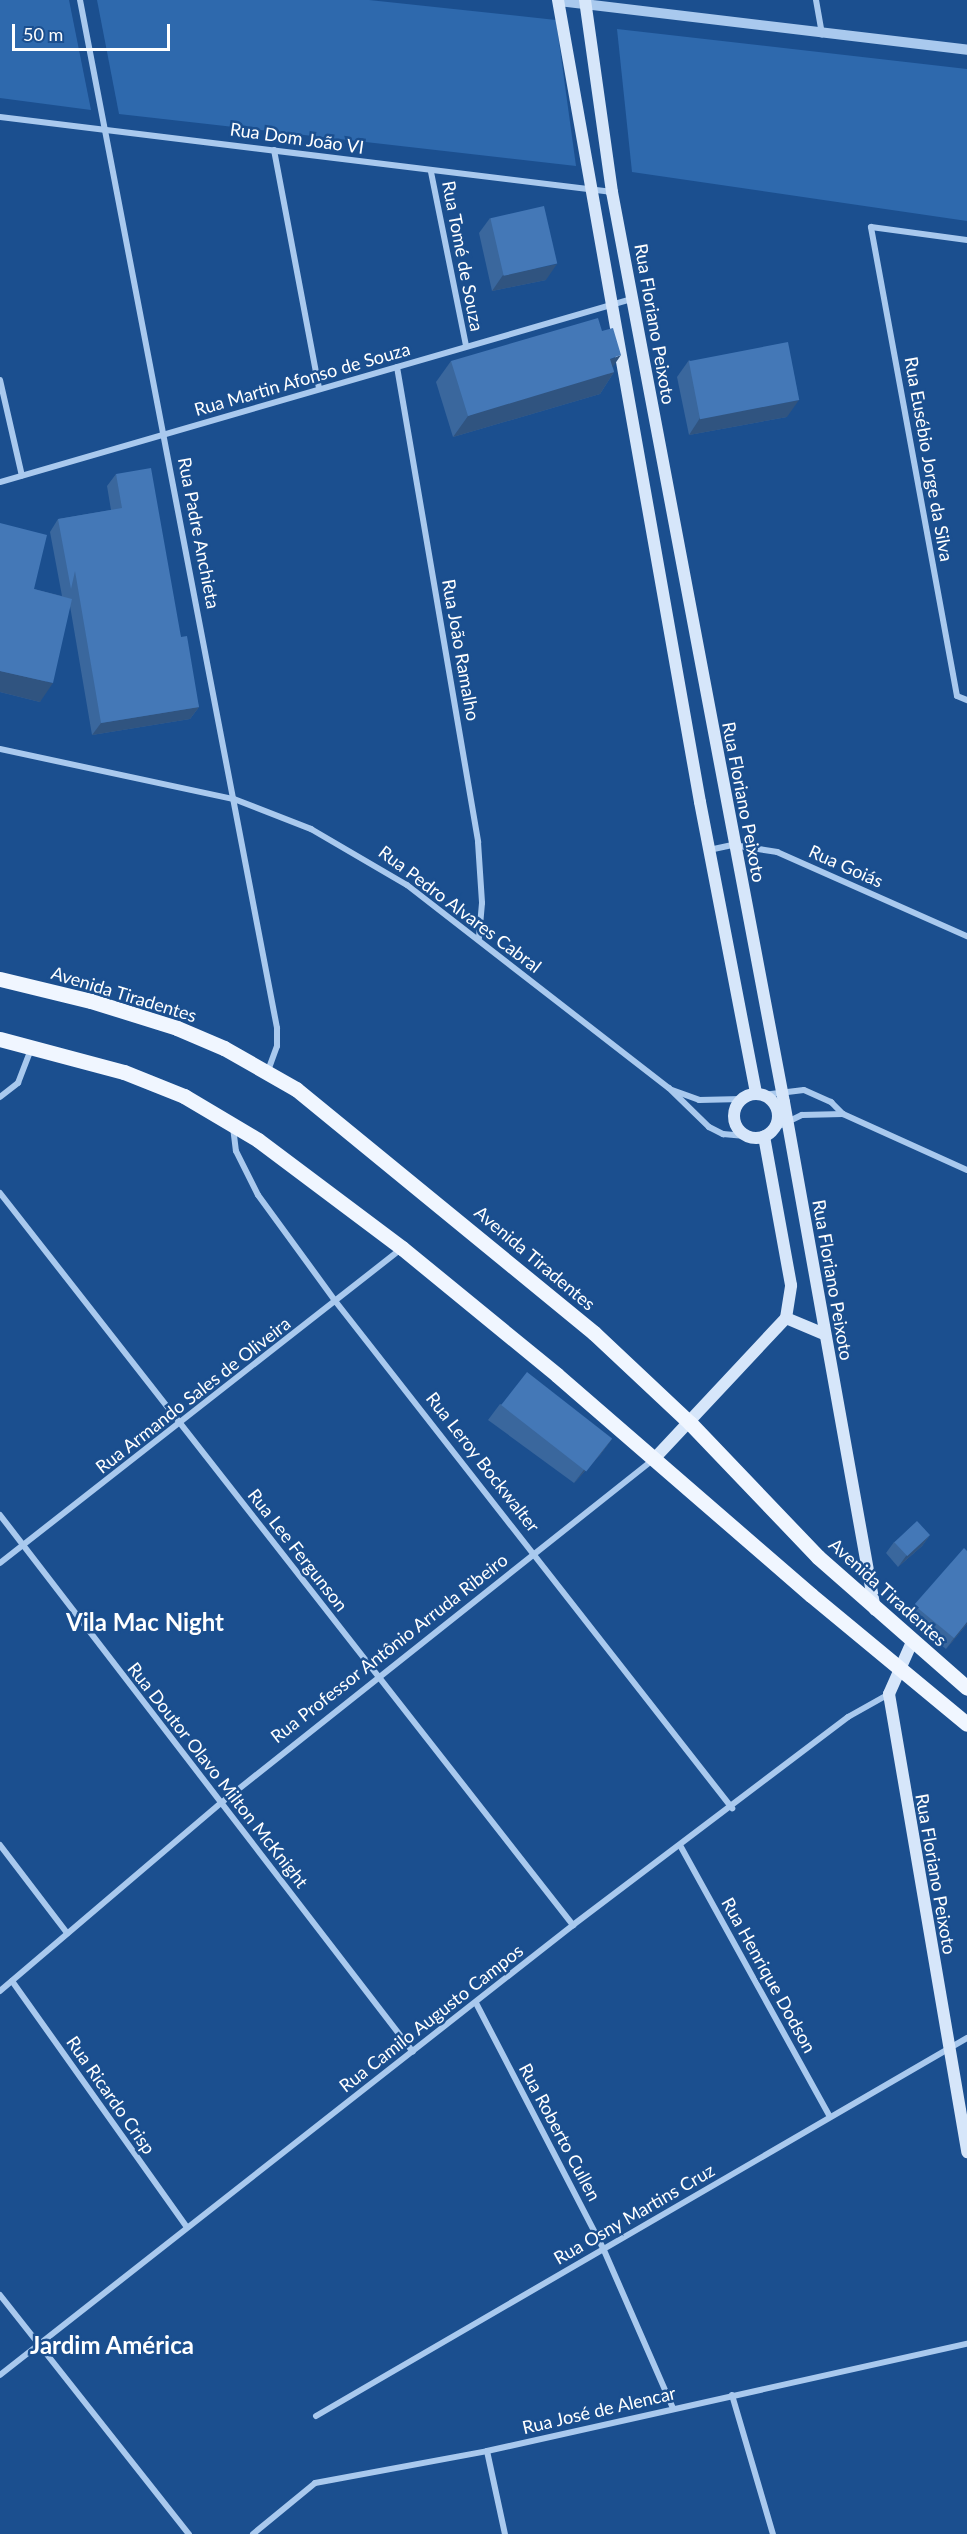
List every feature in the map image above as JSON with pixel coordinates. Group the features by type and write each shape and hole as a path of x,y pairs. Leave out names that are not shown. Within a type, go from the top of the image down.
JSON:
{"main road":[{"path":"555,0 709,850 760,1094 777,1110 769,1133 791,1285 786,1318 824,1334"},
{"name":"Rua Floriano Peixoto","path":"585,4 612,192 733,845 788,1122 875,1610"},
{"name":"Avenida Tiradentes","path":"0,979 92,1000 177,1029 268,1072 296,1089 440,1203 594,1333 690,1422 818,1557 875,1610 967,1688"},
{"path":"0,1039 124,1072 184,1096 232,1124 402,1248 967,1724"},
{"path":"760,1094 742,1099 735,1119 748,1136 769,1133"},
{"name":"Rua Professor Antônio Arruda Ribeiro","path":"654,1459 786,1318"},
{"name":"Rua Floriano Peixoto","path":"912,1642 898,1668 889,1694 947,2049 967,2152"}],"street":[{"name":"Rua Padre Anchieta","path":"80,0 277,1028 277,1046 268,1072"},
{"path":"555,0 967,50"},
{"path":"816,0 822,34"},
{"name":"Rua Dom João VI","path":"0,117 274,150 431,172 612,192"},
{"path":"274,150 319,389"},
{"name":"Rua Tomé de Souza","path":"431,172 466,346"},
{"name":"Rua Eusébio Jorge da Silva","path":"957,696 871,227 967,240"},
{"name":"Rua Martin Afonso de Souza","path":"0,482 397,368 611,303 632,299"},
{"name":"Rua João Ramalho","path":"397,368 478,842 482,873 478,939"},
{"path":"0,380 22,476"},
{"path":"957,696 967,693"},
{"path":"957,696 967,700"},
{"name":"Rua Pedro Alvares Cabral","path":"0,749 234,799 311,829 362,855 478,939 669,1088 709,1127 723,1134 748,1136"},
{"name":"Rua Goiás","path":"709,850 733,845 777,852 967,936"},
{"path":"0,1097 18,1083 32,1046"},
{"name":"Rua Pedro Alvares Cabral","path":"669,1088 699,1100 742,1099"},
{"path":"760,1094 804,1090 831,1102 843,1114 967,1170"},
{"path":"769,1133 802,1115 843,1114"},
{"name":"Rua Leroy Bockwalter","path":"232,1124 236,1151 258,1195 336,1302 537,1555 732,1808"},
{"name":"Rua Lee Fergunson","path":"0,1193 573,1925"},
{"name":"Rua Armando Sales de Oliveira","path":"0,1563 181,1424 402,1248"},
{"name":"Rua Professor Antônio Arruda Ribeiro","path":"0,1991 221,1803 537,1555 654,1459"},
{"name":"Rua Doutor Olavo Milton McKnight","path":"0,1515 413,2052"},
{"name":"Rua Camilo Augusto Campos","path":"0,2375 573,1925 681,1847 848,1717 889,1694"},
{"path":"0,1845 67,1933"},
{"name":"Rua Henrique Dodson","path":"681,1847 830,2117"},
{"name":"Rua Ricardo Crisp","path":"12,1981 187,2227"},
{"name":"Rua Roberto Cullen","path":"476,2003 603,2248 673,2408"},
{"name":"Rua Osny Martins Cruz","path":"316,2416 967,2038"},
{"path":"0,2295 41,2343 189,2534"},
{"name":"Rua José de Alencar","path":"253,2534 315,2483 487,2451 967,2344"},
{"path":"732,2395 774,2534"},
{"path":"487,2451 505,2534"}],"shaded area":[{"path":"0,0 69,0 91,110 0,98"},
{"path":"97,0 369,0 556,20 576,166 119,114"},
{"path":"617,29 967,69 967,221 632,172"}],"building":[{"path":"544,206 557,263 504,276 490,218"},
{"path":"598,318 602,331 613,328 621,355 610,359 614,372 468,416 451,361"},
{"path":"788,342 799,400 700,419 689,361"},
{"path":"151,468 181,637 187,636 199,707 101,723 75,571 71,589 58,519 122,508 116,474"},
{"path":"0,523 47,535 34,589 72,599 53,683 0,671"},
{"path":"527,1372 612,1438 586,1472 501,1405"},
{"path":"917,1521 930,1535 907,1556 894,1542"},
{"path":"964,1548 967,1551 967,1622 954,1638 914,1605"}],"district":[{"name":"Vila Mac Night","path":"145,1622"},
{"name":"Jardim América","path":"112,2345"}]}
